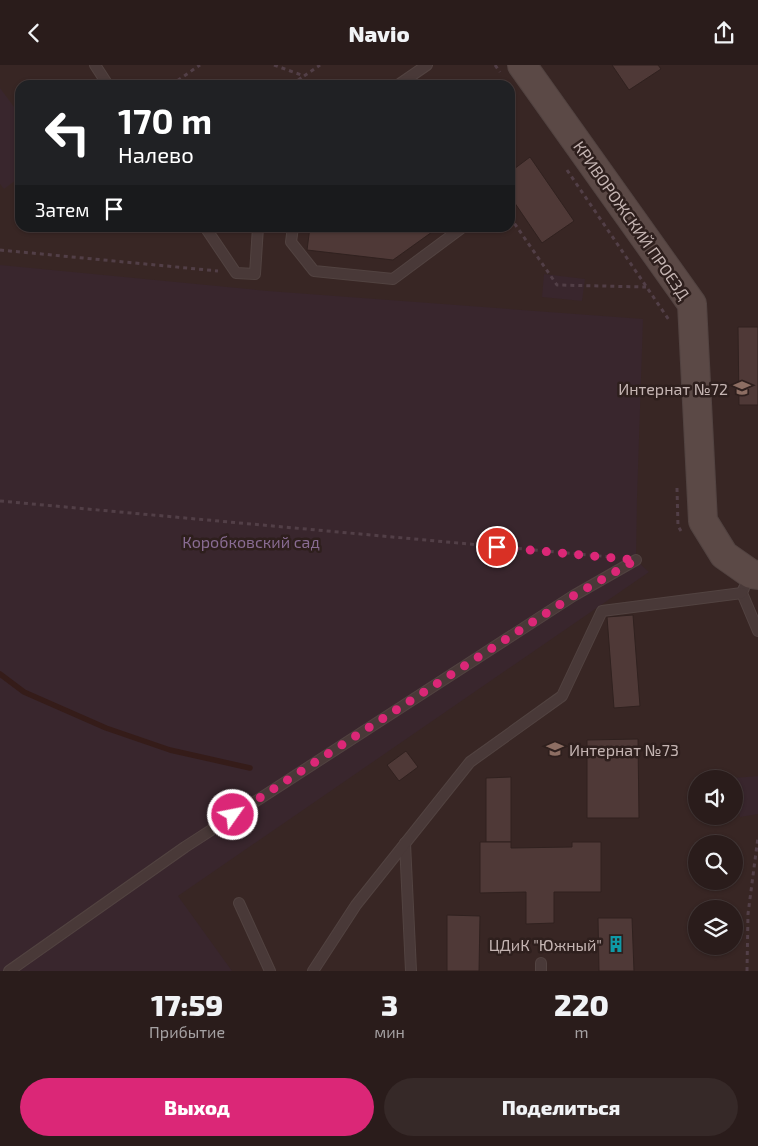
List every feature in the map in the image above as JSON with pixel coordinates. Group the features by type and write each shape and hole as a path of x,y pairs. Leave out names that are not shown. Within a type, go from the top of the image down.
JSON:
{"street":[{"name":"КРИВОРОЖСКИЙ ПРОЕЗД","path":"522,65 692,304 703,521 724,555 750,580"}],"lane":[{"path":"95,65 105,80"},
{"path":"405,80 427,65"},
{"path":"208,232 236,273 255,274 258,232"},
{"path":"292,232 291,242 314,271 393,279 457,232"},
{"path":"10,971 185,847 573,596 636,560"},
{"path":"313,971 356,905 470,762 562,696 602,611 750,580 758,631"},
{"path":"406,843 411,971"},
{"path":"239,903 270,971"}],"path":[{"path":"178,80 200,65"},
{"path":"274,65 304,76"},
{"path":"300,80 320,65"},
{"path":"564,167 670,320 670,330"},
{"path":"515,224 557,285 646,287"},
{"path":"0,250 236,273"},
{"path":"676,487 678,526 683,534"},
{"path":"0,501 636,560"},
{"path":"747,971 748,914 758,837"}],"green space":[{"path":"0,88 15,108 15,181 4,189 0,184"},
{"name":"Коробковский сад","path":"0,265 268,291 643,319 636,560 649,572 178,896 232,971 0,971"},
{"path":"544,274 585,279 582,301 542,297"},
{"path":"758,776 758,814 743,816 743,777"}],"building":[{"path":"612,65 658,65 661,69 629,90"},
{"path":"530,157 574,221 542,243 515,203 515,168"},
{"path":"309,232 432,232 393,260 307,250"},
{"path":"738,327 758,327 758,405 739,405"},
{"path":"633,615 640,706 614,708 607,617"},
{"path":"638,739 639,818 587,818 587,740"},
{"path":"406,751 418,767 399,781 387,765"},
{"path":"511,777 511,842 486,842 486,778"},
{"path":"480,842 511,842 511,848 572,847 572,842 601,842 601,892 554,892 554,923 526,924 526,892 480,893"},
{"path":"447,915 480,916 479,971 447,971"},
{"name":"ЦДиК \"Южный\"","path":"598,918 632,918 634,971 599,971"}],"waterway":[{"path":"0,674 24,692 106,728 170,750 250,768"}],"place":[{"name":"Интернат №72","path":"742,388"},
{"name":"Интернат №73","path":"555,749"},
{"name":"ЦДиК \"Южный\"","path":"616,944"}],"route":[{"path":"233,815 573,596 636,560 497,547"}]}
